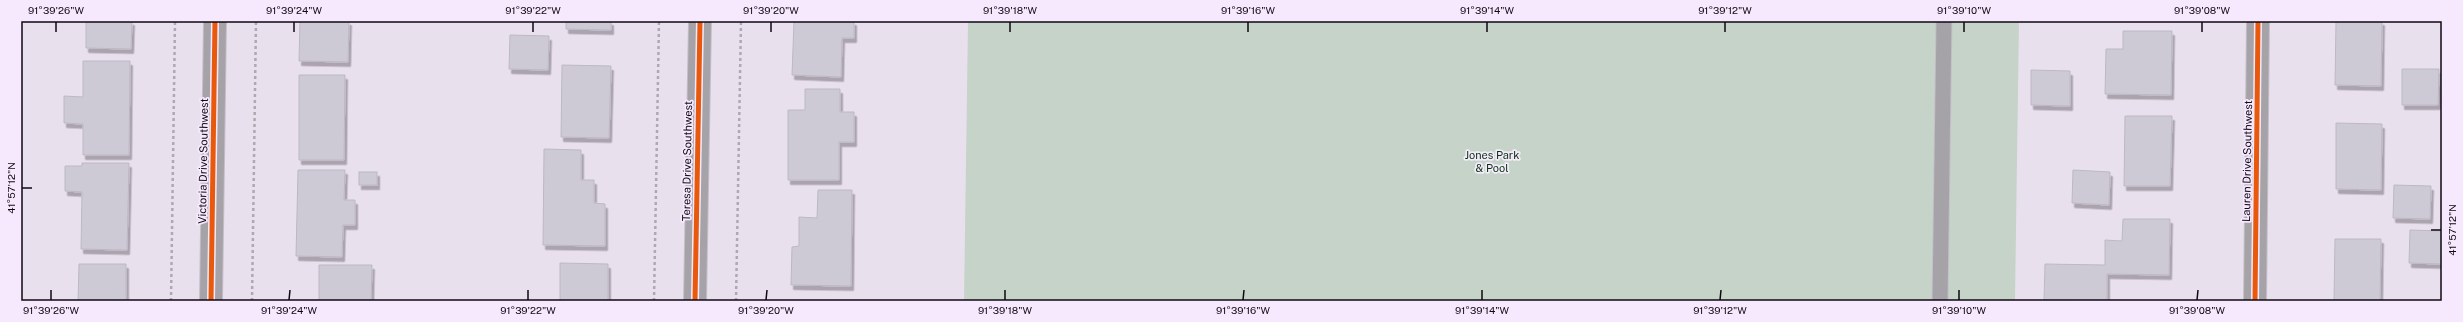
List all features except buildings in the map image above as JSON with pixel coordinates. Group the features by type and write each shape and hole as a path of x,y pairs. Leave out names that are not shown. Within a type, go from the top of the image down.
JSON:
{"street":[{"name":"Victoria Drive Southwest","path":"211,301 215,21"},
{"name":"Teresa Drive Southwest","path":"695,301 700,21"},
{"name":"Lauren Drive Southwest","path":"2255,301 2258,21"}],"lane":[{"path":"1940,301 1944,21"}],"path":[{"path":"171,301 175,21"},
{"path":"252,301 256,21"},
{"path":"654,301 659,21"},
{"path":"736,301 741,21"}],"green space":[{"name":"Jones Park & Pool","path":"968,21 2019,21 2015,301 964,301"}],"cycle path":[{"path":"211,301 215,21"},
{"path":"695,301 700,21"},
{"path":"2255,301 2258,21"}]}
